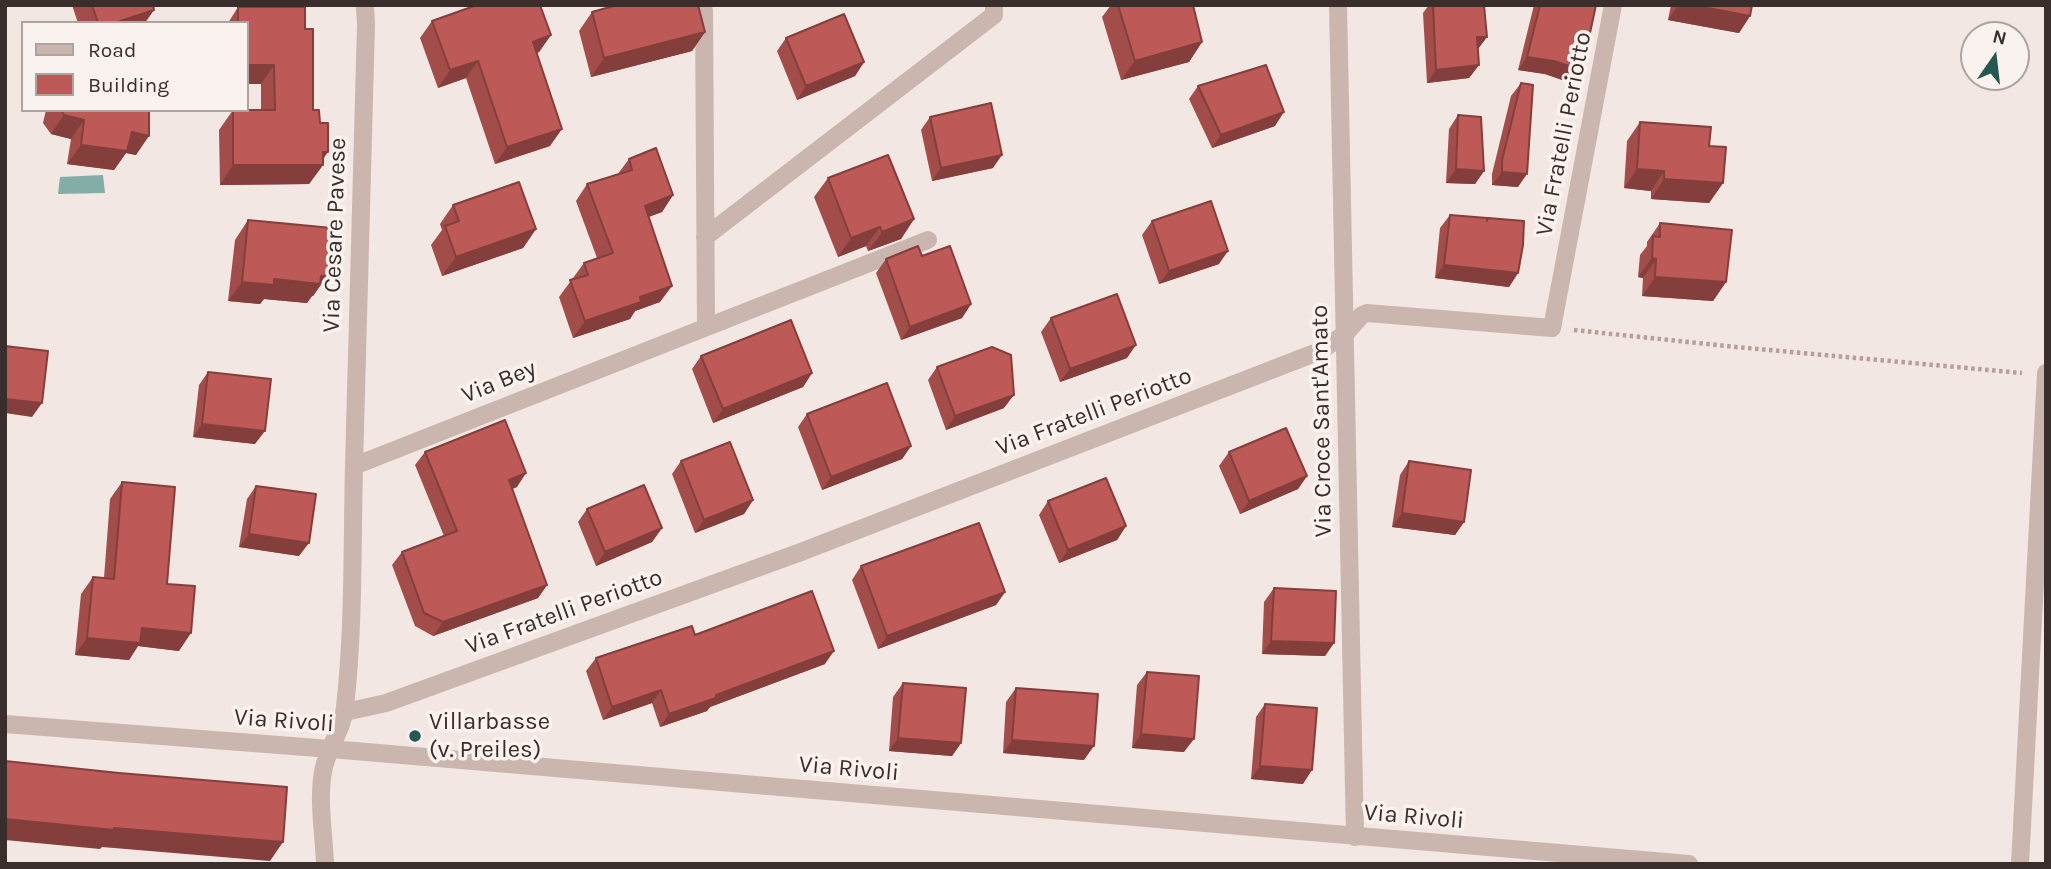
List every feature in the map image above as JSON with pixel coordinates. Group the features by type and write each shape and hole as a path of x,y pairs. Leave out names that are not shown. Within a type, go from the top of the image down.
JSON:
{"street":[{"name":"Via Cesare Pavese","path":"354,466 365,5"},
{"path":"705,237 994,15 994,5"},
{"name":"Via Croce Sant'Amato","path":"1338,5 1355,836"},
{"name":"Via Fratelli Periotto","path":"345,712 386,703 801,552 1320,351 1345,334 1367,313 1552,328 1613,5"},
{"path":"704,10 706,327"},
{"name":"Via Bey","path":"354,466 928,240"},
{"path":"2020,864 2046,373"},
{"path":"325,864 322,787 324,766 345,712 350,658 354,466"},
{"name":"Via Rivoli","path":"5,724 1689,864"}],"path":[{"path":"1552,328 1749,349 2007,372 2046,373"}],"water":[{"path":"103,175 105,193 58,194 60,177"}],"building":[{"path":"92,5 153,5 154,10 120,21 97,21"},
{"path":"477,5 540,5 551,35 533,42 562,129 507,147 478,61 450,70 432,21"},
{"path":"617,5 698,5 705,32 604,58 592,12"},
{"path":"1118,5 1193,5 1202,42 1135,61"},
{"path":"1433,5 1484,5 1487,37 1477,37 1479,65 1436,70"},
{"path":"1540,5 1596,5 1587,47 1582,46 1578,69 1554,61 1527,57"},
{"path":"1692,5 1752,5 1750,16"},
{"path":"238,7 305,7 305,29 313,29 313,110 319,110 320,123 328,123 328,152 323,152 323,165 233,165 233,112 275,110 274,65 248,65 248,21 238,21"},
{"path":"844,14 864,62 806,86 786,38"},
{"path":"1266,65 1284,112 1221,135 1198,86"},
{"path":"1521,83 1533,85 1527,174 1502,172 1502,160"},
{"path":"991,103 1002,155 941,168 930,117"},
{"path":"62,112 149,112 149,136 132,132 127,151 81,145 84,120 64,115"},
{"path":"1458,115 1481,117 1484,171 1456,169"},
{"path":"1640,122 1711,127 1709,146 1726,147 1723,183 1664,179 1664,171 1637,169"},
{"path":"656,148 673,195 645,206 672,286 640,297 641,302 585,321 570,280 588,275 584,263 613,253 587,184 632,170 629,159"},
{"path":"888,155 914,219 882,232 880,227 851,238 828,178"},
{"path":"519,182 536,229 456,257 445,226 459,221 453,205"},
{"path":"1211,201 1228,251 1169,271 1152,221"},
{"path":"1450,215 1487,218 1487,221 1488,218 1524,221 1518,273 1444,265"},
{"path":"248,220 332,228 327,276 321,276 320,284 274,279 274,285 242,282"},
{"path":"1660,223 1732,230 1726,282 1655,277 1653,236 1660,237"},
{"path":"918,246 922,256 950,246 971,304 910,327 886,259"},
{"path":"1117,294 1136,345 1070,369 1051,318"},
{"path":"791,320 812,373 723,409 701,356"},
{"path":"5,346 48,351 42,403 5,399"},
{"path":"992,347 1011,355 1014,395 955,416 937,367"},
{"path":"208,372 271,379 265,431 202,424"},
{"path":"887,383 911,446 831,477 807,414"},
{"path":"505,420 526,473 509,480 547,585 443,622 424,613 402,552 457,531 425,452"},
{"path":"1286,428 1307,476 1249,501 1229,452"},
{"path":"730,442 753,500 704,520 681,461"},
{"path":"1409,461 1471,470 1464,522 1402,513"},
{"path":"1106,478 1126,526 1068,550 1048,501"},
{"path":"122,482 175,487 167,584 195,586 191,633 142,628 140,643 87,638 93,577 114,579"},
{"path":"644,485 662,528 605,552 587,509"},
{"path":"256,486 316,494 309,543 249,534"},
{"path":"979,523 1005,592 887,636 861,566"},
{"path":"1274,588 1336,591 1334,643 1271,641"},
{"path":"812,591 834,651 669,714 661,690 612,707 596,658 692,626 695,635"},
{"path":"1147,672 1199,676 1194,739 1141,734"},
{"path":"903,683 966,688 961,743 898,738"},
{"path":"1016,688 1098,694 1094,746 1012,740"},
{"path":"1265,704 1317,708 1312,770 1260,766"},
{"path":"5,761 287,787 283,842 5,819"}],"place":[{"name":"Villarbasse (v. Preiles)","path":"415,736"}]}
